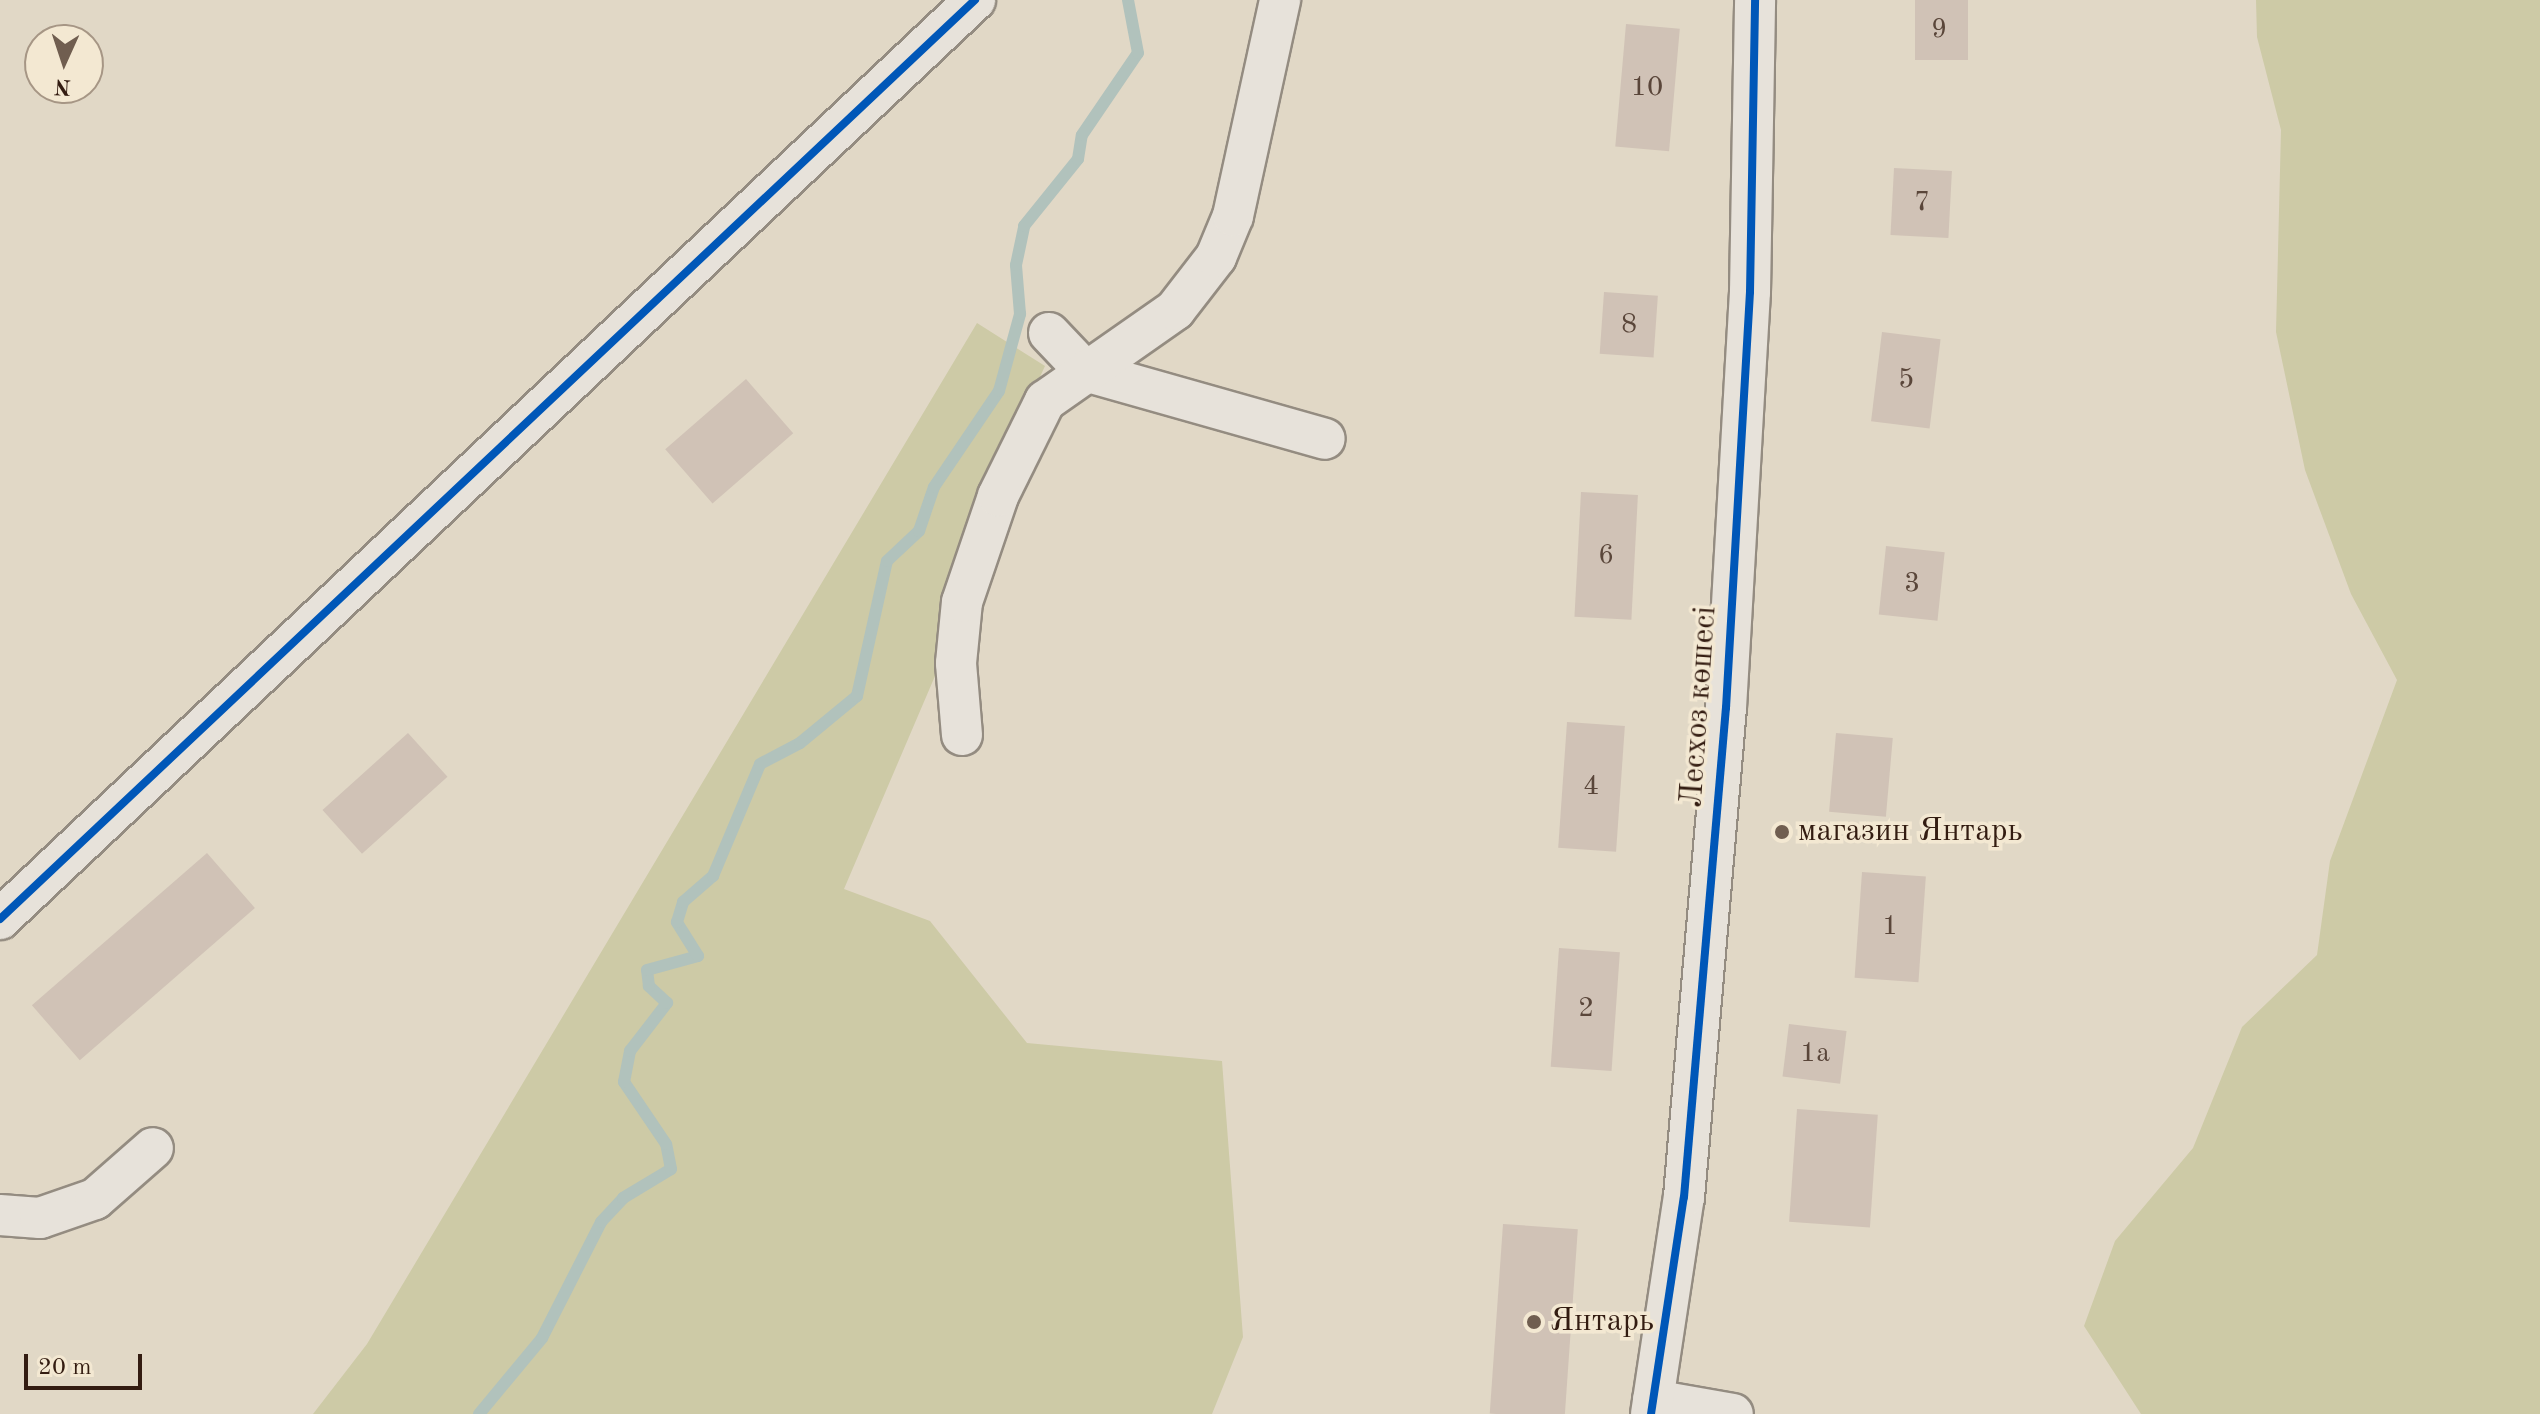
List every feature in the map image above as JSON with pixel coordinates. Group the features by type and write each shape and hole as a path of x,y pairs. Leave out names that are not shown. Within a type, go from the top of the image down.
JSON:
{"street":[{"path":"0,919 975,0"},
{"path":"962,735 956,663 971,564 1045,401 1175,310 1216,257 1233,216 1280,0"},
{"name":"Лесхоз көшесі","path":"1652,1407 1684,1197 1726,708 1750,292 1755,0"},
{"path":"1049,333 1085,371 1325,439"},
{"path":"0,1215 40,1218 95,1199 153,1148"},
{"path":"1652,1407 1733,1414"}],"shaded area":[{"path":"2256,0 2540,0 2540,1414 2141,1414 2084,1326 2115,1241 2193,1148 2242,1027 2317,955 2330,861 2397,680 2351,594 2305,470 2276,332 2281,130 2257,37"},
{"path":"977,323 1045,366 974,520 938,669 844,889 930,921 1027,1043 1222,1061 1243,1337 1212,1414 313,1414 367,1344"}],"building":[{"path":"1915,0 1968,0 1968,60 1915,60"},
{"path":"1626,24 1680,29 1669,151 1615,147"},
{"path":"1894,168 1952,171 1948,238 1890,235"},
{"path":"1604,292 1658,296 1654,358 1600,354"},
{"path":"1882,332 1941,339 1930,429 1871,421"},
{"path":"746,379 793,433 712,504 665,449"},
{"path":"1581,492 1638,495 1631,620 1574,617"},
{"path":"1886,546 1945,552 1937,621 1879,615"},
{"path":"1567,722 1625,726 1616,852 1558,848"},
{"path":"408,733 447,777 362,854 323,810"},
{"path":"1836,733 1893,738 1886,817 1829,812"},
{"path":"207,853 255,908 80,1060 32,1005"},
{"path":"1862,872 1926,876 1918,982 1855,978"},
{"path":"1559,948 1620,952 1612,1071 1551,1067"},
{"path":"1789,1024 1847,1031 1840,1084 1783,1077"},
{"path":"1797,1109 1878,1115 1870,1227 1789,1222"},
{"name":"Янтарь","path":"1503,1224 1578,1229 1565,1414 1490,1414"}],"waterway":[{"path":"479,1414 542,1338 601,1222 623,1198 671,1169 666,1144 624,1082 630,1051 667,1003 649,986 647,970 698,956 677,922 683,902 713,876 760,764 800,743 857,696 887,561 919,531 934,487 999,391 1020,314 1016,265 1024,226 1078,159 1082,135 1138,53 1128,0"}],"cycle path":[{"path":"0,919 975,0"},
{"path":"1651,1414 1684,1197 1726,708 1750,292 1755,0"}],"place":[{"name":"магазин Янтарь","path":"1782,832"},
{"name":"Янтарь","path":"1534,1322"}]}
